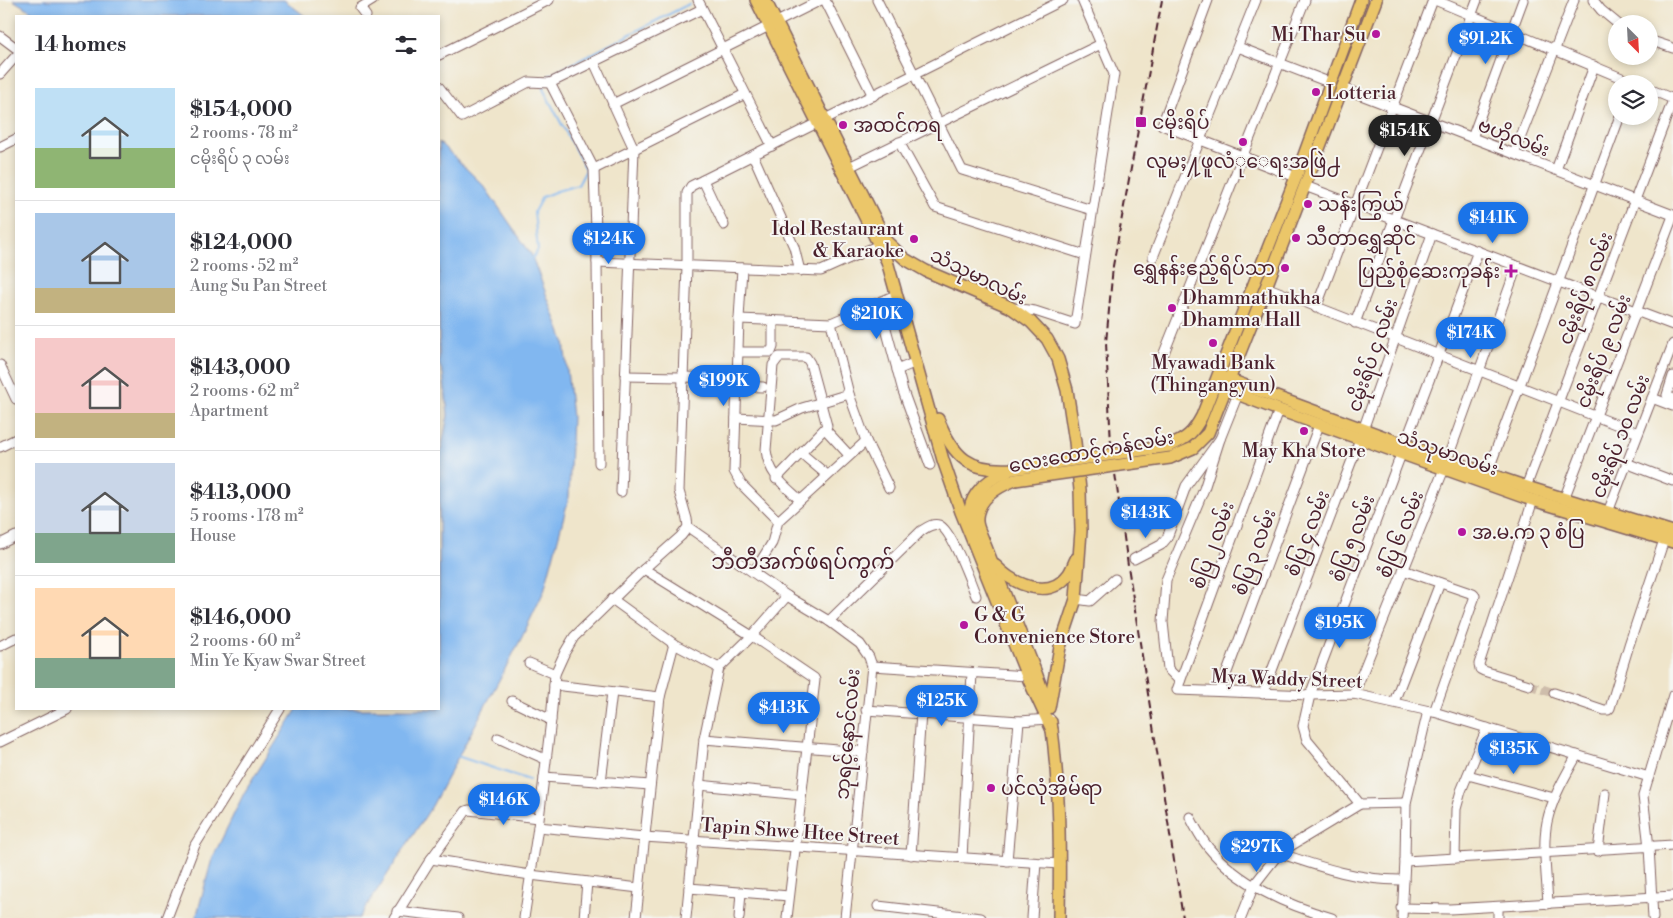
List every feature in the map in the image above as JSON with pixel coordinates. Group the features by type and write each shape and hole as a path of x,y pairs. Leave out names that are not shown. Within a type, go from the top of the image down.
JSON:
{"main road":[{"name":"သံသုမာလမ်း","path":"756,0 772,25 882,243 917,364"},
{"name":"သံသုမာလမ်း","path":"765,0 772,25"},
{"name":"လေးထောင့်ကန်လမ်း","path":"1049,719 977,522 979,509 990,493 1014,475 1170,458 1193,448 1208,433 1222,382 1361,0"},
{"name":"လေးထောင့်ကန်လမ်း","path":"988,578 969,518 971,504 976,493 990,480 1169,446 1180,442 1195,430 1222,382 1266,288 1376,0"},
{"path":"1331,83 1343,88"},
{"path":"1310,140 1321,144"},
{"name":"သံသုမာလမ်း","path":"882,243 926,271 1010,307 1031,322 1047,339 1058,360 1067,390 1075,442 1080,490 1081,531 1076,599 1060,647 1049,719"},
{"name":"လေးထောင့်ကန်လမ်း","path":"917,364 943,460 960,512 1032,675"},
{"path":"917,364 946,440 962,458 975,466 1014,475"},
{"name":"သံသုမာလမ်း","path":"1222,382 1238,394 1319,425 1362,434"},
{"name":"သံသုမာလမ်း","path":"1222,382 1445,465 1670,538"},
{"name":"သံသုမာလမ်း","path":"1445,465 1488,474 1529,493 1564,499 1608,512 1670,538"},
{"path":"991,561 1004,575 1022,585 1039,588 1055,586 1067,577 1079,554"},
{"path":"1049,719 1058,787 1059,918"}],"street":[{"path":"365,15 360,8 373,0"},
{"path":"440,54 530,4 549,0"},
{"path":"698,0 772,146"},
{"path":"613,104 821,0"},
{"path":"825,0 872,96"},
{"path":"877,0 962,170 1092,210"},
{"path":"524,918 552,720 555,674 574,637 612,599 681,536 688,527 679,491 687,266 687,193 691,186 1063,0"},
{"path":"1010,307 1035,311 1075,324 1114,74 1082,0"},
{"path":"1208,0 1162,125 1296,177"},
{"path":"1153,257 1256,0"},
{"path":"1162,358 1305,0"},
{"path":"1316,308 1434,0 1615,75"},
{"path":"1355,323 1477,0"},
{"path":"1472,138 1522,0"},
{"path":"1514,154 1574,0"},
{"path":"1593,0 1608,16"},
{"path":"440,88 462,117 529,82 550,83 702,9"},
{"path":"0,36 15,47"},
{"path":"1658,43 1673,48"},
{"path":"844,170 1101,44"},
{"path":"1238,46 1331,83"},
{"path":"0,74 15,57"},
{"path":"594,62 634,149 621,492"},
{"path":"1556,170 1594,66"},
{"path":"550,83 594,169 599,463"},
{"name":"ဗဟိုလမ်း","path":"1343,88 1673,215"},
{"path":"1658,93 1673,100"},
{"path":"594,169 745,94"},
{"name":"ငမိုးရိပ် ၈ လမ်း","path":"1529,685 1484,671 1480,669 1479,664 1529,493 1559,402 1673,100"},
{"path":"1488,474 1617,125"},
{"path":"0,147 15,140"},
{"path":"900,142 935,207 1085,255"},
{"path":"753,155 794,247 800,271"},
{"path":"703,180 724,225"},
{"path":"1305,186 1673,326"},
{"name":"ငမိုးရိပ် ၉ လမ်း","path":"1564,499 1673,215"},
{"name":"ငမိုးရိပ် ၄ လမ်း","path":"1362,434 1432,234"},
{"path":"597,262 821,271 882,243"},
{"name":"စံပြ ၅ လမ်း","path":"1360,804 1307,740 1303,726 1310,695 1478,251"},
{"name":"စံပြ ၆ လမ်း","path":"1354,694 1445,465 1517,266"},
{"path":"742,268 734,471 741,484 778,521"},
{"path":"1266,288 1638,433"},
{"path":"739,319 830,323 879,304 896,295"},
{"path":"879,304 903,391 930,466"},
{"path":"738,352 770,352 773,347 773,321"},
{"path":"830,323 849,394 866,441 890,488"},
{"name":"ငမိုးရိပ် ၁၀ လမ်း","path":"1608,512 1673,344"},
{"path":"776,478 825,429 827,424 809,360 802,356 779,357 773,365 766,453 776,478 800,500"},
{"path":"898,370 917,364"},
{"path":"0,365 15,397"},
{"path":"625,376 737,382 764,387"},
{"path":"1673,376 1666,396 1673,400"},
{"path":"736,418 768,421 779,419 799,409 849,394"},
{"path":"1179,686 1168,669 1162,622 1166,580 1204,489 1220,439 1238,394"},
{"path":"1652,398 1673,406"},
{"name":"စံပြ ၂ လမ်း","path":"1179,686 1279,410"},
{"name":"စံပြ ၃ လမ်း","path":"1220,691 1319,425"},
{"path":"825,429 849,456"},
{"name":"စံပြ ၄ လမ်း","path":"1263,694 1362,434"},
{"path":"1134,559 1161,545 1167,538 1186,486 1220,439"},
{"path":"0,447 15,440"},
{"path":"754,572 772,543 778,521 866,441"},
{"path":"801,453 827,475"},
{"path":"1626,463 1673,481"},
{"path":"830,621 921,531 930,525 939,525 945,529 963,562 976,596"},
{"name":"ဘုရင့်နောင်လမ်း","path":"688,527 788,596 830,621 860,644 869,657 872,666 844,918"},
{"path":"0,544 15,536"},
{"path":"1554,693 1604,710 1610,708 1629,645 1670,538"},
{"path":"644,569 752,636 815,680 786,918"},
{"path":"1402,918 1406,862 1406,803 1431,711 1475,596 1403,570"},
{"path":"1076,599 1090,601 1115,578"},
{"path":"1394,702 1440,584"},
{"path":"686,918 704,739 719,668 752,636 788,596"},
{"path":"612,599 674,644 719,668"},
{"path":"0,646 15,638"},
{"path":"636,918 660,697 674,644"},
{"path":"529,663 555,674"},
{"path":"872,666 1032,675"},
{"path":"962,858 972,673"},
{"path":"554,685 660,697"},
{"name":"Mya Waddy Street","path":"1179,686 1263,694 1354,694 1431,711 1649,777"},
{"path":"601,782 612,692"},
{"path":"1653,918 1649,847 1643,796 1673,695"},
{"path":"512,701 552,720"},
{"path":"0,742 65,710"},
{"path":"167,918 196,845 279,710"},
{"path":"866,710 1019,721 1049,719"},
{"path":"911,855 921,714"},
{"path":"1007,861 1019,721"},
{"path":"1455,858 1456,809 1487,728"},
{"path":"498,738 545,759"},
{"path":"704,739 863,752"},
{"path":"1548,904 1545,853 1546,824 1554,798 1577,755"},
{"path":"1468,775 1554,798"},
{"path":"544,777 650,785"},
{"path":"699,785 801,795"},
{"path":"1598,851 1605,793"},
{"path":"1241,918 1254,885 1279,854 1360,804 1406,803"},
{"name":"Tapin Shwe Htee Street","path":"431,859 466,811 469,810 644,837 1060,864"},
{"path":"1190,817 1208,846 1238,876 1301,909 1332,918"},
{"path":"1406,862 1673,845"},
{"path":"1279,854 1323,869 1376,879 1404,880"},
{"path":"458,918 396,915 431,859 530,875 639,888"},
{"path":"1032,918 1036,863"},
{"path":"584,918 586,882"},
{"path":"689,888 789,896"},
{"path":"738,918 741,892"},
{"path":"1402,908 1450,913 1498,907 1673,896"},
{"path":"878,906 981,918"},
{"path":"1498,907 1498,918"}],"water":[{"path":"13,0 284,0 304,15 37,15"},
{"path":"440,143 484,186 531,254 564,341 572,417 569,497 544,591 522,637 432,806 359,918 196,918 212,859 244,793 296,710 440,710 440,455 448,415 443,374 440,366"}],"waterway":[{"path":"547,80 549,76 689,4"},
{"path":"531,260 538,250 534,212 542,197 578,185 586,170 543,89 545,85"},
{"path":"457,756 529,780"}],"tunnel":[{"path":"1529,685 1554,693"}],"railway":[{"path":"1162,0 1113,266 1106,343 1111,445 1183,918"}],"place":[{"name":"Mi Thar Su","path":"1376,34"},
{"name":"Lotteria","path":"1316,92"},
{"name":"ငမိုးရိပ်","path":"1141,122"},
{"name":"အထင်ကရ","path":"843,125"},
{"name":"လူမႈ႔ဖူလံုေရးအဖြဲ႕","path":"1243,142"},
{"name":"သန်းကြွယ်","path":"1308,204"},
{"name":"သီတာရွှေဆိုင်","path":"1296,238"},
{"name":"Idol Restaurant & Karaoke","path":"914,239"},
{"name":"ရွှေနန်းဧည့်ရိပ်သာ","path":"1285,268"},
{"name":"ပြည့်စုံဆေးကုခန်း","path":"1511,271"},
{"name":"Dhammathukha Dhamma Hall","path":"1172,308"},
{"name":"Myawadi Bank (Thingangyun)","path":"1213,343"},
{"name":"May Kha Store","path":"1304,431"},
{"name":"အ.မ.က ၃ စံပြ","path":"1462,532"},
{"name":"G & G Convenience Store","path":"964,625"},
{"name":"ပင်လုံအိမ်ရာ","path":"991,788"}],"district":[{"name":"ဘီတီအက်ဖ်ရပ်ကွက်","path":"803,562"}]}
